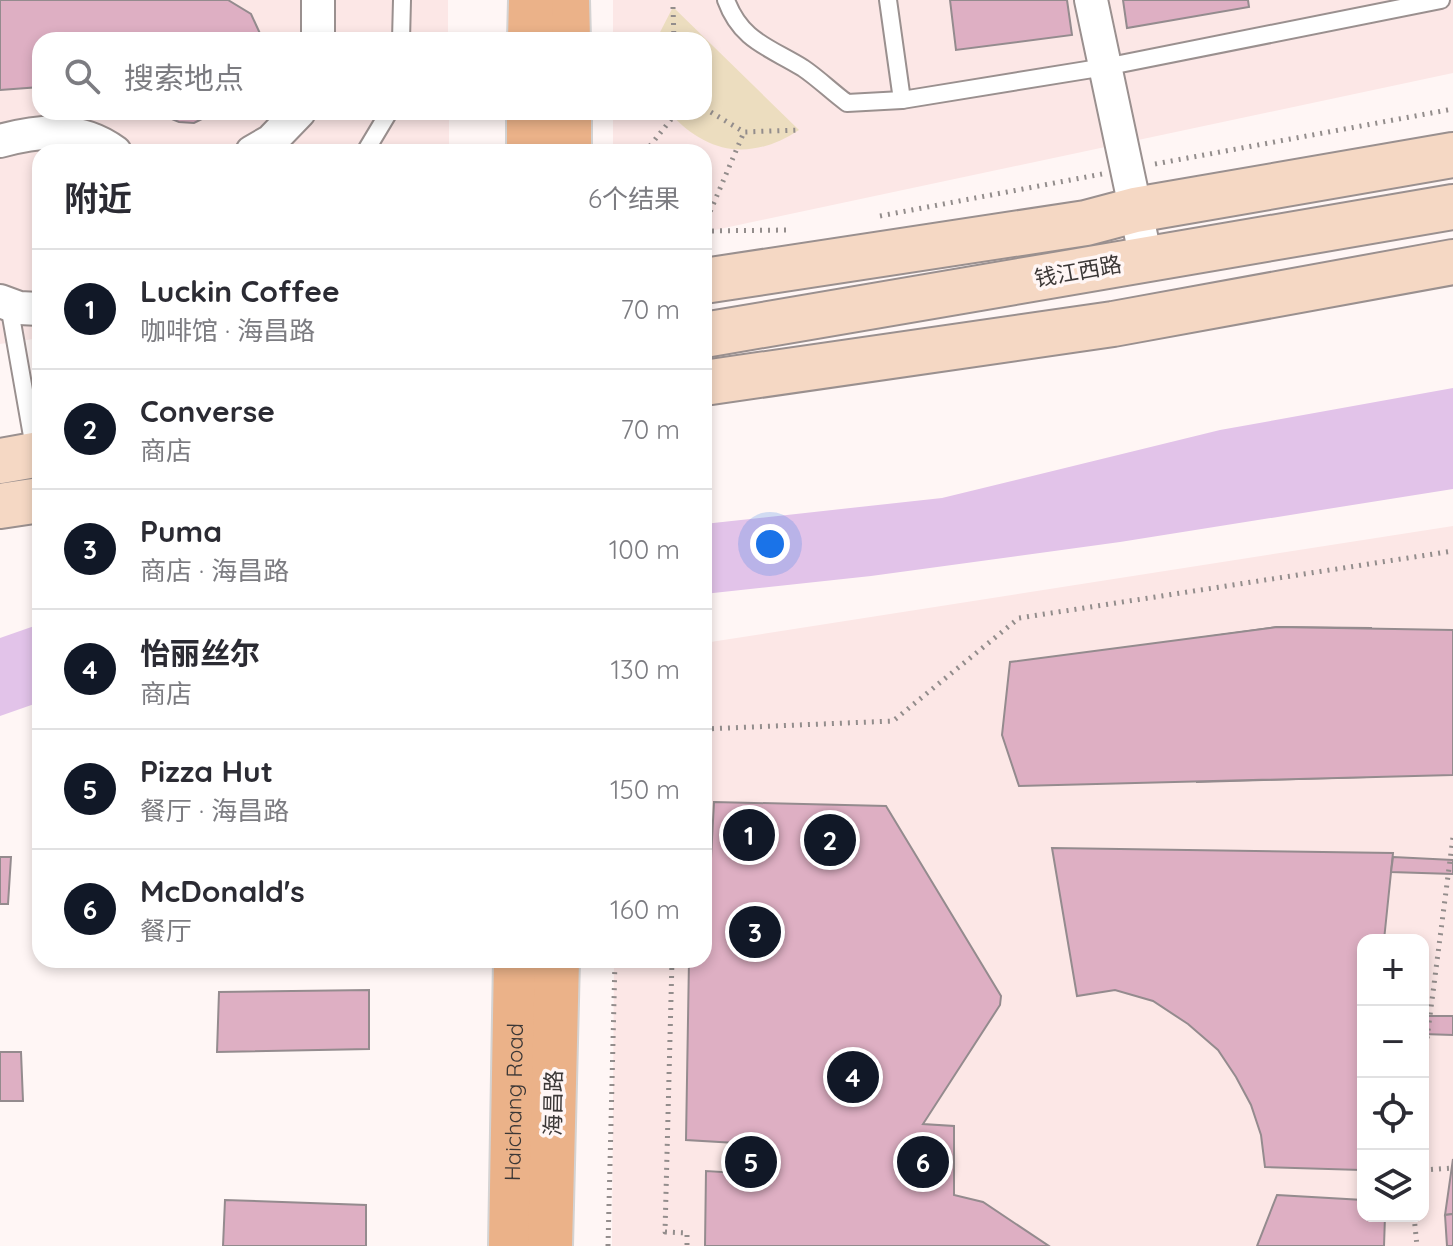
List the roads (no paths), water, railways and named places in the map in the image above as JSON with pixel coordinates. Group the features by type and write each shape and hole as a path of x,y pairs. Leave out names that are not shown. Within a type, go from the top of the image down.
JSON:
{"main road":[{"path":"530,32 531,0"},
{"path":"567,0 568,32"},
{"path":"529,120 529,144"},
{"path":"569,120 569,144"},
{"path":"1086,223 1131,190 1453,155"},
{"name":"钱江西路","path":"712,334 1453,207"},
{"path":"712,280 1086,223 1121,234 1146,259"},
{"path":"712,382 1113,324 1453,262"},
{"path":"0,506 32,501"},
{"name":"Haichang Road","path":"511,1246 516,968"},
{"name":"海昌路","path":"550,1246 557,968"}],"street":[{"path":"318,0 318,32"},
{"path":"1091,0 1146,259"},
{"path":"266,144 291,120"},
{"path":"0,141 31,132 66,132 97,139 104,144"}],"lane":[{"path":"401,32 402,0"},
{"path":"726,0 743,32 805,70 847,103 902,100 1105,67 1441,0"},
{"path":"888,0 902,100"},
{"path":"370,144 384,120"},
{"path":"16,305 25,456"}],"place":[{"name":"Luckin Coffee","path":"749,835"},
{"name":"Converse","path":"830,840"},
{"name":"Puma","path":"755,932"},
{"name":"怡丽丝尔","path":"853,1077"},
{"name":"Pizza Hut","path":"751,1162"},
{"name":"McDonald's","path":"923,1162"}]}
